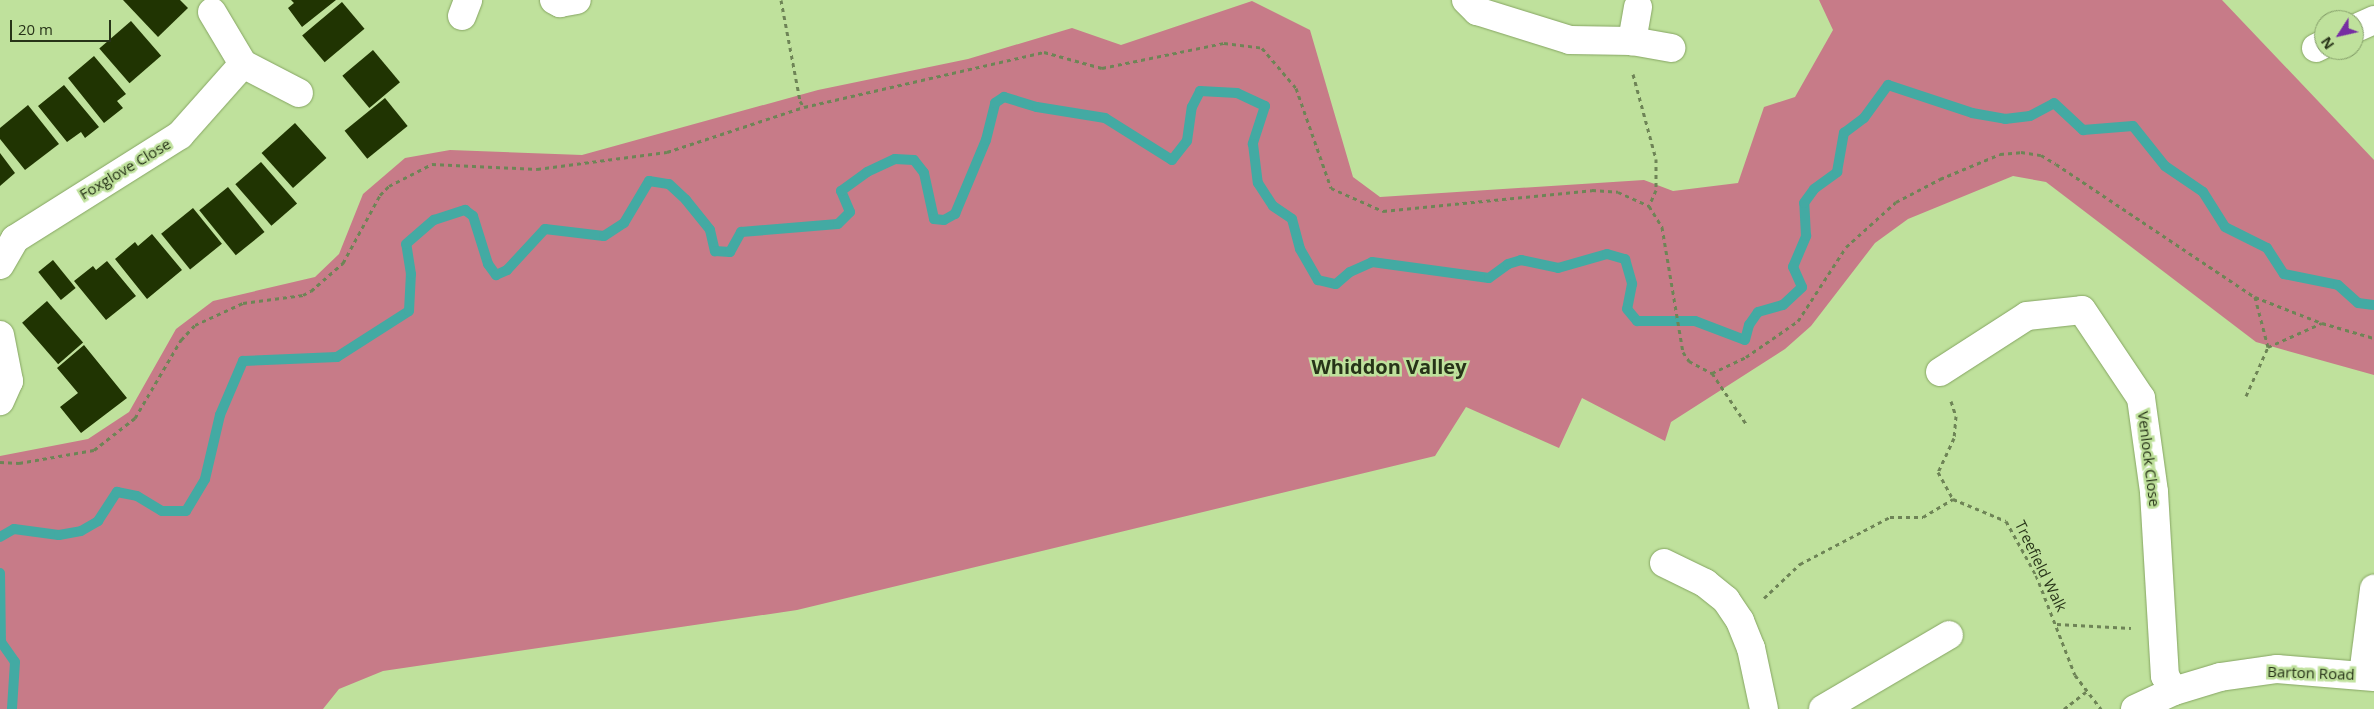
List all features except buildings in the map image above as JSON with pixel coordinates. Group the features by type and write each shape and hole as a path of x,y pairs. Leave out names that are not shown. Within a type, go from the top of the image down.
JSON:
{"street":[{"path":"554,0 560,3 577,0"},
{"path":"1466,0 1477,11 1570,40 1632,41 1671,48"},
{"path":"1632,41 1638,7"},
{"path":"212,12 243,64 299,94"},
{"name":"Foxglove Close","path":"0,264 15,239 180,135 243,64"},
{"name":"Venlock Close","path":"1940,372 2027,316 2082,310 2141,398 2154,492 2165,676 2174,691"},
{"path":"0,335 9,381 0,401"},
{"path":"1664,563 1705,583 1726,600 1740,621 1751,648 1764,709"},
{"path":"2369,676 2374,589"},
{"path":"1823,709 1949,635"},
{"name":"Barton Road","path":"2135,709 2174,691 2220,677 2277,670 2369,676"}],"path":[{"path":"781,0 800,101 804,107"},
{"path":"1632,41 1632,70 1656,158 1656,190 1649,206"},
{"path":"0,462 19,464 82,452 102,444 135,418 181,340 195,326 243,303 303,295 311,291 343,263 380,195 389,186 432,164 533,170 667,152 804,107 1044,52 1102,68 1226,43 1264,49 1296,88 1331,188 1382,211 1592,190 1618,192 1649,206 1662,227 1682,341 1688,361 1712,373 1747,425"},
{"path":"1712,373 1746,357 1798,321 1846,247 1896,202 1940,178 2000,154 2021,152 2041,155 2254,296 2322,323 2374,338"},
{"path":"2246,396 2268,347 2254,296"},
{"path":"2268,347 2322,323"},
{"path":"1740,621 1800,564 1890,517 1923,517 1953,499 1938,472 1954,438 1956,416 1940,372"},
{"name":"Treefield Walk","path":"1953,499 2006,521 2036,575 2075,675 2101,709"},
{"path":"2056,624 2161,630"},
{"path":"2064,709 2087,691"}],"shaded area":[{"path":"1819,0 2222,0 2374,160 2374,375 2256,342 2046,182 2013,176 1908,219 1875,243 1811,326 1785,349 1671,422 1665,441 1582,398 1559,448 1466,407 1435,456 797,610 383,671 339,689 323,709 0,709 0,456 88,439 129,412 176,329 213,301 315,277 339,254 363,194 405,158 450,150 582,155 818,90 968,59 1072,28 1121,45 1252,1 1310,30 1353,177 1380,197 1644,180 1673,191 1738,183 1764,107 1795,97 1833,30"}],"waterway":[{"path":"0,537 14,529 59,535 81,531 98,521 117,492 137,496 162,511 186,511 205,479 220,415 243,361 337,357 409,311 411,274 406,244 434,220 465,210 473,216 488,264 496,275 507,270 545,229 604,236 624,223 649,181 669,184 686,200 710,230 715,251 730,252 741,232 838,224 850,212 841,191 867,172 895,159 914,160 924,173 934,219 944,220 955,214 986,140 995,103 1004,97 1037,107 1105,118 1172,160 1187,141 1192,107 1200,91 1237,93 1265,106 1253,144 1258,183 1273,206 1292,219 1300,249 1318,280 1336,284 1350,272 1372,262 1489,278 1508,264 1521,260 1558,268 1607,254 1625,259 1632,284 1627,309 1637,321 1695,321 1745,340 1749,325 1758,312 1783,305 1802,287 1793,267 1806,236 1804,203 1814,189 1837,172 1844,133 1864,118 1888,85 1972,113 2005,119 2030,116 2054,103 2083,130 2133,126 2165,166 2203,192 2225,227 2267,248 2284,274 2338,285 2358,303 2374,305"},
{"path":"0,573 1,642 15,662 12,709"}],"district":[{"name":"Whiddon Valley","path":"1389,366"}]}
